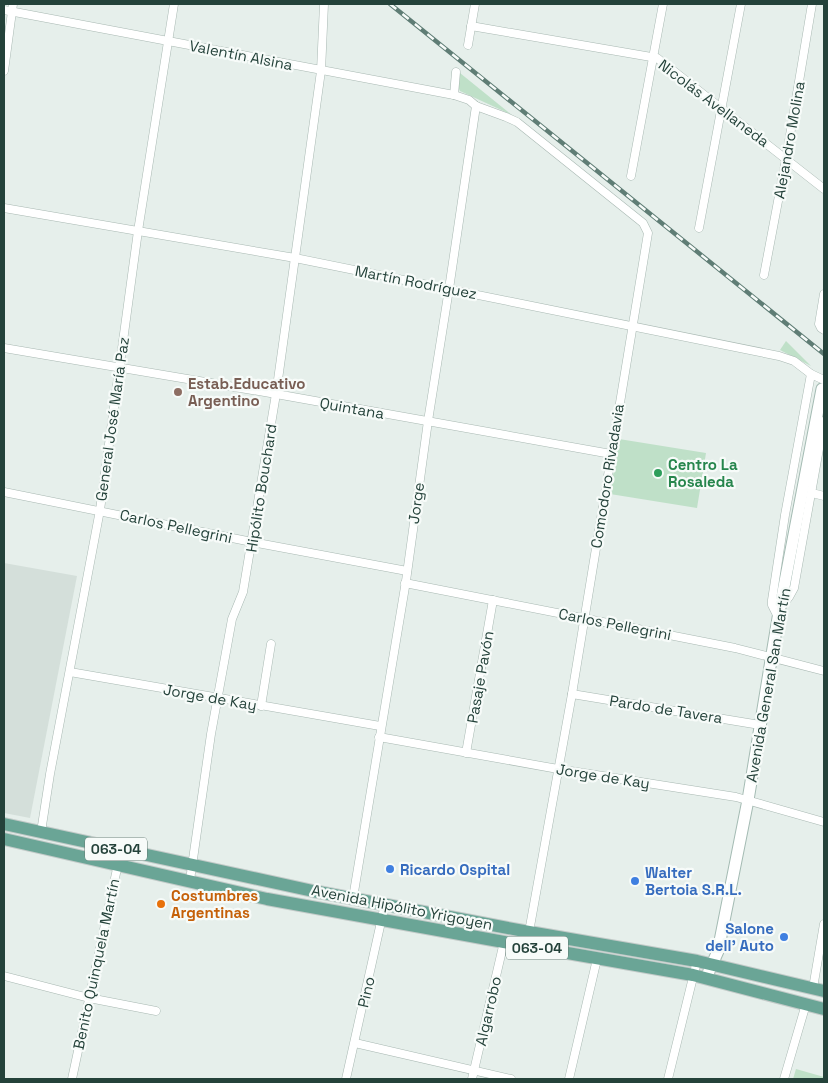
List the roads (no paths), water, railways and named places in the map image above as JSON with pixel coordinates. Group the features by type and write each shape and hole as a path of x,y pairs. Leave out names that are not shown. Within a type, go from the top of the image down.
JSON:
{"main road":[{"name":"Avenida General San Martín","path":"706,978 718,951 748,800 779,612 822,382"},
{"name":"Avenida Hipólito Yrigoyen","path":"4,824 191,866 353,898 530,932 713,964 819,990"},
{"name":"Avenida Hipólito Yrigoyen","path":"4,838 267,899 692,975 824,1009"}],"street":[{"name":"General José María Paz","path":"41,832 50,774 100,510 138,231 174,4"},
{"name":"Hipólito Bouchard","path":"190,880 211,734 232,619 243,592 276,394 321,71 324,4"},
{"path":"468,45 474,4"},
{"path":"631,176 663,4"},
{"path":"700,228 741,4"},
{"name":"Alejandro Molina","path":"764,275 812,4"},
{"name":"Valentín Alsina","path":"10,9 321,71 454,95 469,100 476,106"},
{"path":"4,71 10,9"},
{"name":"Nicolás Avellaneda","path":"471,26 653,57 661,60 824,189"},
{"path":"454,95 456,72"},
{"name":"Jorge","path":"353,898 405,583 476,106"},
{"name":"Comodoro Rivadavia","path":"476,106 516,122 645,226 648,238 610,454 572,694 530,932"},
{"name":"Martín Rodríguez","path":"4,208 295,258 779,356 794,361 822,382"},
{"path":"824,294 819,324 824,330"},
{"name":"Quintana","path":"4,348 276,394 610,454"},
{"path":"811,374 785,515 772,600 772,605 779,612 794,588 824,421"},
{"name":"Carlos Pellegrini","path":"4,492 252,542 407,570"},
{"path":"812,493 824,496"},
{"name":"Carlos Pellegrini","path":"405,583 735,648 824,670"},
{"name":"Pasaje Pavón","path":"466,753 493,600"},
{"path":"261,706 271,644"},
{"name":"Jorge de Kay","path":"70,672 380,726"},
{"name":"Pardo de Tavera","path":"572,694 760,725"},
{"name":"Jorge de Kay","path":"379,737 748,800 824,822"},
{"name":"Benito Quinquela Martín","path":"72,1079 121,850"},
{"name":"Pino","path":"346,1079 385,904"},
{"path":"819,990 824,924"},
{"name":"Algarrobo","path":"473,1075 504,942"},
{"path":"569,1079 597,959"},
{"path":"668,1079 692,975 697,961"},
{"path":"4,976 89,998 156,1011"},
{"path":"784,1079 806,1004"},
{"path":"355,1042 473,1075 511,1079"}],"railway":[{"path":"390,4 824,354"}],"place":[{"name":"Estab.Educativo Argentino","path":"178,392"},
{"name":"Centro La Rosaleda","path":"658,473"},
{"name":"Ricardo Ospital","path":"390,869"},
{"name":"Walter Bertoia S.R.L.","path":"635,881"},
{"name":"Costumbres Argentinas","path":"161,904"},
{"name":"Salone dell' Auto","path":"784,937"}]}
